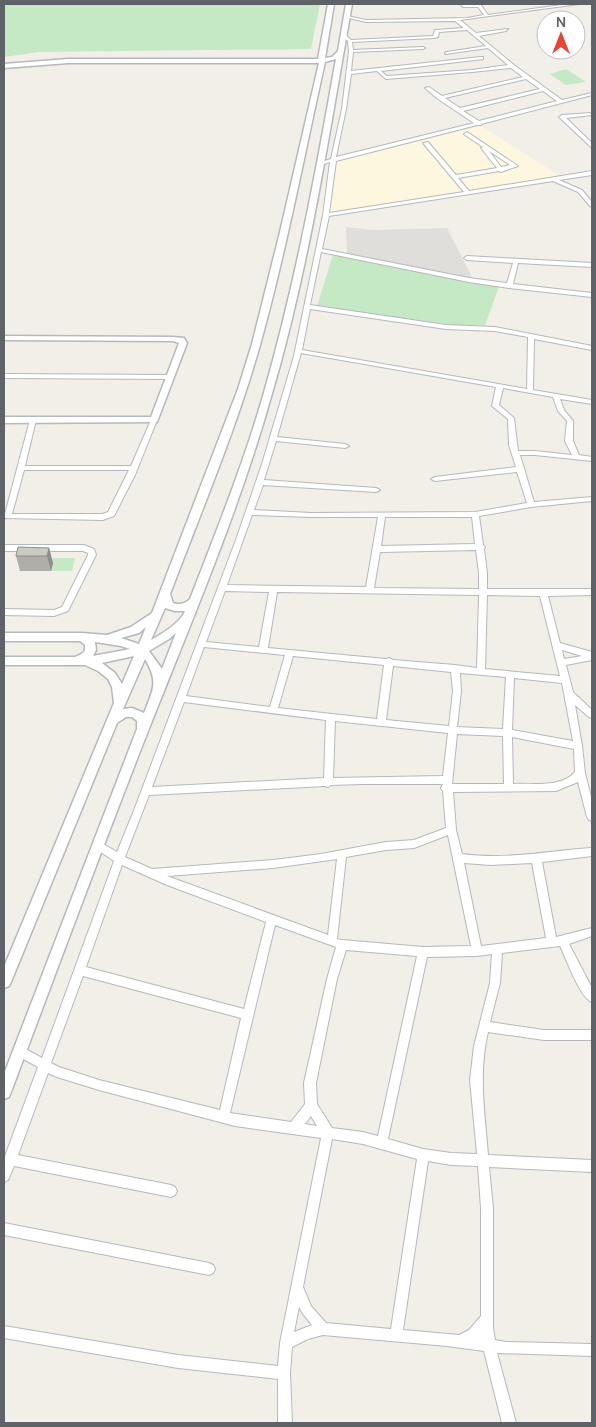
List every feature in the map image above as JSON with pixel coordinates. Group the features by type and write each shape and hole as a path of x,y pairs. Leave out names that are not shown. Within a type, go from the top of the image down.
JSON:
{"street":[{"path":"4,982 119,703 160,609 225,437 256,344 284,232 323,59 331,4"},
{"path":"4,1176 119,859 250,512 273,439 298,351 326,215 333,161 344,109 349,73 351,51 347,38 346,17 349,4"},
{"path":"346,17 366,20 456,19 577,4"},
{"path":"467,18 463,5 478,6 487,16"},
{"path":"456,19 512,66 561,102"},
{"path":"347,38 434,37 437,32 467,29"},
{"path":"474,35 506,30"},
{"path":"330,60 337,57 347,38"},
{"path":"325,47 336,50 342,49"},
{"path":"299,59 315,54 325,47"},
{"path":"447,53 489,47"},
{"path":"351,51 422,48"},
{"path":"4,1092 143,729 196,599 251,448 292,301 321,163 342,49"},
{"path":"4,61 65,57 323,59 336,63 338,71"},
{"path":"349,73 481,58"},
{"path":"4,66 68,61 299,59 319,66 320,72"},
{"path":"378,70 386,78 512,66"},
{"path":"320,72 338,71"},
{"path":"440,98 528,77"},
{"path":"427,88 479,124"},
{"path":"459,110 545,89"},
{"path":"321,163 592,94"},
{"path":"592,114 562,117 592,146"},
{"path":"455,177 501,170 514,167 515,165 467,134"},
{"path":"478,142 501,170"},
{"path":"426,143 467,192"},
{"path":"326,215 592,173"},
{"path":"552,179 573,188 591,202"},
{"path":"319,250 469,280 592,295"},
{"path":"467,258 592,265"},
{"path":"509,286 516,261"},
{"path":"308,307 446,328 489,328 592,348"},
{"path":"530,391 531,336"},
{"path":"4,340 179,340 183,342 171,377 134,468 113,512 107,516 6,516 32,420"},
{"path":"298,351 592,402"},
{"path":"4,376 171,377"},
{"path":"500,385 495,406 511,418 512,440 531,505"},
{"path":"556,396 561,412 570,421 569,442 577,458"},
{"path":"4,420 154,420"},
{"path":"273,439 345,446"},
{"path":"516,453 592,458"},
{"path":"20,468 134,468"},
{"path":"435,479 521,469"},
{"path":"260,482 376,490"},
{"path":"250,512 303,515 475,514 531,505 592,499"},
{"path":"370,590 382,514"},
{"path":"475,514 481,547 483,573 484,613 481,672"},
{"path":"376,549 481,547"},
{"path":"4,548 84,548 91,551 92,555 65,609 54,613 4,612"},
{"path":"222,588 543,593 592,592"},
{"path":"263,650 273,589"},
{"path":"543,593 562,662 578,746 580,773 592,817"},
{"path":"166,594 168,604 176,608 190,605 196,599"},
{"path":"4,661 102,661 142,651 164,640 175,631 196,599"},
{"path":"4,637 117,636 135,630 150,620 160,609"},
{"path":"77,660 87,657 91,650 90,643 82,637"},
{"path":"100,637 121,642 142,651 155,667 159,676 160,688"},
{"path":"200,644 389,661 565,680"},
{"path":"558,646 592,656"},
{"path":"273,711 290,653"},
{"path":"562,662 592,656"},
{"path":"77,660 98,666 113,677 119,689 119,703"},
{"path":"381,722 389,661"},
{"path":"455,668 457,691 451,730 447,784 451,830 477,951"},
{"path":"509,788 507,733 510,674"},
{"path":"569,694 592,715"},
{"path":"180,698 273,711 451,730 507,733 578,746"},
{"path":"111,723 118,715 133,712 143,720 143,729"},
{"path":"328,783 331,717"},
{"path":"146,791 362,780 509,788 556,787 568,782 580,773"},
{"path":"151,873 273,864 386,846 414,844 451,830"},
{"path":"98,845 119,859 170,882 337,943 423,952 477,951 558,942 592,932"},
{"path":"458,858 477,860 536,858 592,852"},
{"path":"286,1423 284,1372 286,1343 328,1132 311,1106 310,1083 334,968 342,854"},
{"path":"536,858 558,942 592,997"},
{"path":"224,1117 247,1015 256,988 272,918"},
{"path":"497,948 496,983 479,1046 476,1080 487,1208 486,1319 490,1346 509,1423"},
{"path":"382,1143 423,952"},
{"path":"80,970 247,1015"},
{"path":"484,1026 544,1035 592,1035"},
{"path":"20,1051 56,1072 224,1117 363,1138 423,1155 451,1160 592,1166"},
{"path":"294,1127 311,1106"},
{"path":"396,1335 423,1155"},
{"path":"10,1160 171,1191"},
{"path":"4,1229 209,1269"},
{"path":"298,1288 307,1310 323,1329"},
{"path":"460,1342 473,1334 486,1319"},
{"path":"286,1343 307,1333 323,1329 490,1346 592,1350"},
{"path":"4,1332 142,1356 256,1371 284,1372"}],"shaded area":[{"path":"481,126 560,176 321,215 329,163"},
{"path":"346,227 373,230 447,228 473,279 347,253"}],"green space":[{"path":"4,4 320,4 311,49 39,52 4,57"},
{"path":"566,69 586,82 566,85 550,74"},
{"path":"333,255 499,287 485,325 461,326 317,306"},
{"path":"53,558 75,558 72,571 50,571"}],"building":[{"path":"18,547 49,548 47,556 16,556"}]}
